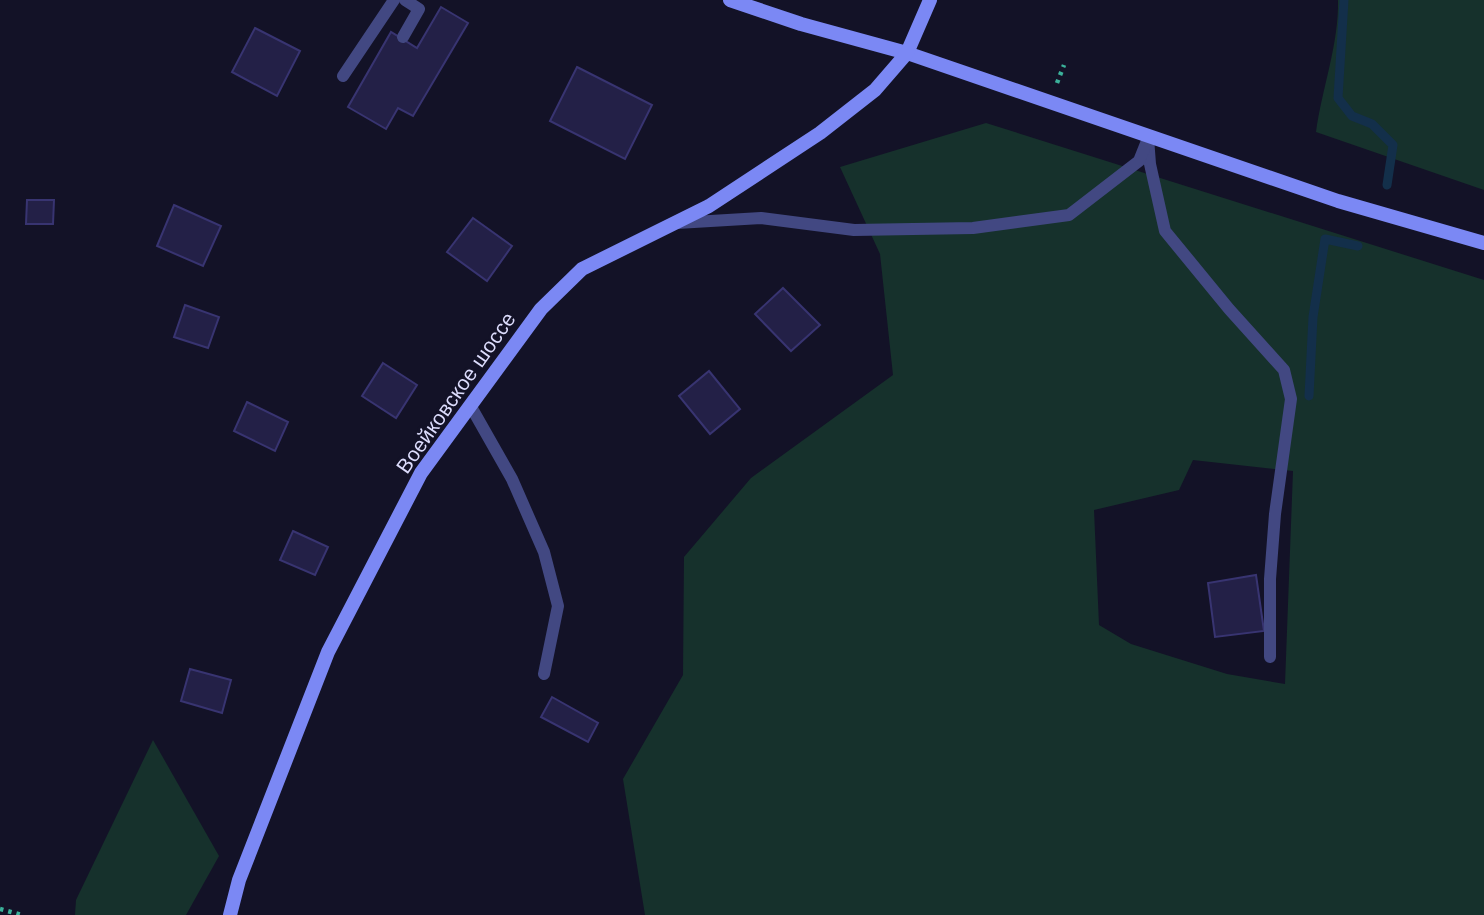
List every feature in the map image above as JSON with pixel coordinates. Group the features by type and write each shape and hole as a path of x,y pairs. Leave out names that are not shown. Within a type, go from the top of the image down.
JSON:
{"street":[{"path":"730,0 801,24 907,53 1148,138 1338,201 1484,243"},
{"name":"Воейковское шоссе","path":"230,915 239,880 328,652 421,473 541,309 582,269 709,206 820,133 875,90 907,53 930,0"}],"lane":[{"path":"343,76 394,0"},
{"path":"403,37 419,9 405,0"},
{"path":"676,223 761,218 854,230 973,228 1069,215 1139,161 1148,138"},
{"path":"1148,138 1150,164 1164,231 1284,370 1291,399 1275,514 1270,579 1270,657"},
{"path":"470,405 512,479 544,552 558,606 544,674"}],"path":[{"path":"0,909 22,915"}],"green space":[{"path":"1338,0 1484,0 1484,190 1316,132 1336,33"},
{"path":"986,123 1484,280 1484,915 645,915 623,779 683,675 684,557 751,478 893,375 880,254 840,167","holes":["1193,460 1293,471 1285,684 1227,674 1131,644 1099,625 1094,510 1179,490"]},
{"path":"153,740 219,856 186,915 75,915 76,900"}],"building":[{"path":"441,7 468,23 413,116 398,108 386,129 348,107 391,32 417,48"},
{"path":"255,28 300,51 277,96 232,72"},
{"path":"577,67 652,105 625,159 550,121"},
{"path":"27,200 54,200 53,224 26,224"},
{"path":"174,205 221,226 203,266 157,246"},
{"path":"473,218 512,246 487,281 447,252"},
{"path":"783,288 820,325 791,351 755,314"},
{"path":"185,305 219,317 208,348 174,337"},
{"path":"383,363 417,385 396,418 362,396"},
{"path":"709,371 740,409 710,434 679,396"},
{"path":"247,402 288,422 275,451 234,431"},
{"path":"293,531 328,547 315,575 280,560"},
{"path":"1256,575 1264,631 1215,637 1208,583"},
{"path":"190,669 231,680 222,713 181,701"},
{"path":"552,697 598,723 588,742 541,717"}],"waterway":[{"path":"1344,0 1338,98 1352,116 1372,124 1393,145 1387,185"},
{"path":"1309,396 1313,317 1325,239 1358,246"}]}
